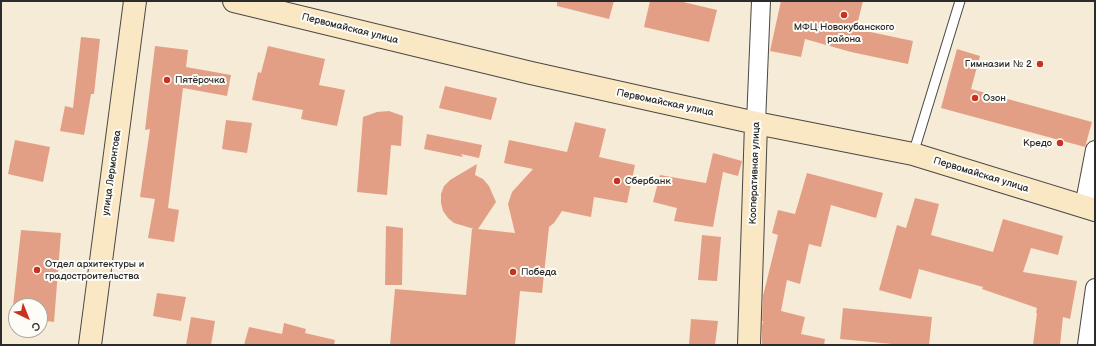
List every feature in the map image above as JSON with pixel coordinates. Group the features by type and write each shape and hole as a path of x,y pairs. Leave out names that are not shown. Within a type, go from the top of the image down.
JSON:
{"main road":[{"name":"улица Лермонтова","path":"90,345 135,1"},
{"name":"Первомайская улица","path":"234,1 531,73 756,123 913,154 1089,209"},
{"name":"Кооперативная улица","path":"749,345 756,123"}],"street":[{"name":"Кооперативная улица","path":"756,123 761,1"},
{"path":"1089,209 1095,150"},
{"path":"1086,345 1095,288"}],"lane":[{"path":"913,154 960,1"}],"building":[{"path":"557,1 614,1 609,19 557,6"},
{"path":"650,1 679,1 717,10 709,42 644,27"},
{"path":"781,1 863,1 856,29 913,41 908,64 851,52 805,39 801,57 770,51"},
{"path":"81,37 100,39 94,94 91,94 84,135 60,131 65,106 73,108"},
{"path":"155,46 188,50 186,67 231,75 227,96 183,88 168,208 179,210 174,242 148,238 155,199 140,197 150,129 145,130"},
{"path":"268,46 325,59 319,85 345,90 337,126 301,119 303,110 252,100 258,72 261,73"},
{"name":"Озон","path":"957,49 980,56 971,89 1092,122 1085,147 941,108"},
{"path":"445,86 497,98 491,120 439,108"},
{"path":"389,111 403,116 401,146 391,145 387,195 357,192 363,117 377,112"},
{"path":"226,120 252,123 247,153 222,149"},
{"path":"575,122 606,129 599,157 635,165 627,203 594,197 591,217 562,211 554,223 549,227 542,293 520,291 515,345 390,345 395,289 466,295 472,229 474,229 454,223 443,211 441,194 444,186 450,180 477,164 475,175 483,179 489,186 496,202 478,229 515,233 508,204 512,192 533,169 504,163 509,140 567,152"},
{"path":"427,134 482,145 479,158 461,154 463,157 424,149"},
{"path":"15,140 50,147 43,182 8,174"},
{"path":"713,153 742,161 738,176 723,172 713,227 674,221 677,208 653,202 660,175 706,183"},
{"path":"807,173 883,193 876,218 831,205 821,247 809,244 800,284 787,280 781,311 805,317 801,334 825,339 824,345 762,345 763,296 778,235 772,233 778,210 795,214"},
{"path":"915,198 939,204 931,235 993,252 1003,219 1063,236 1058,255 1031,248 1023,272 1077,281 1070,319 1063,317 1060,345 1033,345 1037,308 982,289 983,287 919,269 911,299 879,290 897,225 906,228"},
{"path":"386,226 403,228 402,285 385,285"},
{"name":"Отдел архитектуры и градостроительства","path":"21,230 61,233 54,322 48,321 48,298 14,298"},
{"path":"702,235 721,237 717,281 698,280"},
{"path":"157,293 186,297 181,321 153,316"},
{"path":"843,308 932,317 929,345 903,345 840,339"},
{"path":"191,317 215,321 211,345 186,345"},
{"path":"691,319 718,321 715,345 689,345"},
{"path":"284,323 306,329 305,333 335,340 334,345 244,345 249,327 282,334"}],"place":[{"name":"МФЦ Новокубанского района","path":"844,15"},
{"name":"Гимназии № 2","path":"1040,64"},
{"name":"Пятёрочка","path":"167,80"},
{"name":"Озон","path":"975,98"},
{"name":"Кредо","path":"1060,143"},
{"name":"Сбербанк","path":"617,181"},
{"name":"Отдел архитектуры и градостроительства","path":"37,270"},
{"name":"Победа","path":"513,272"}]}
